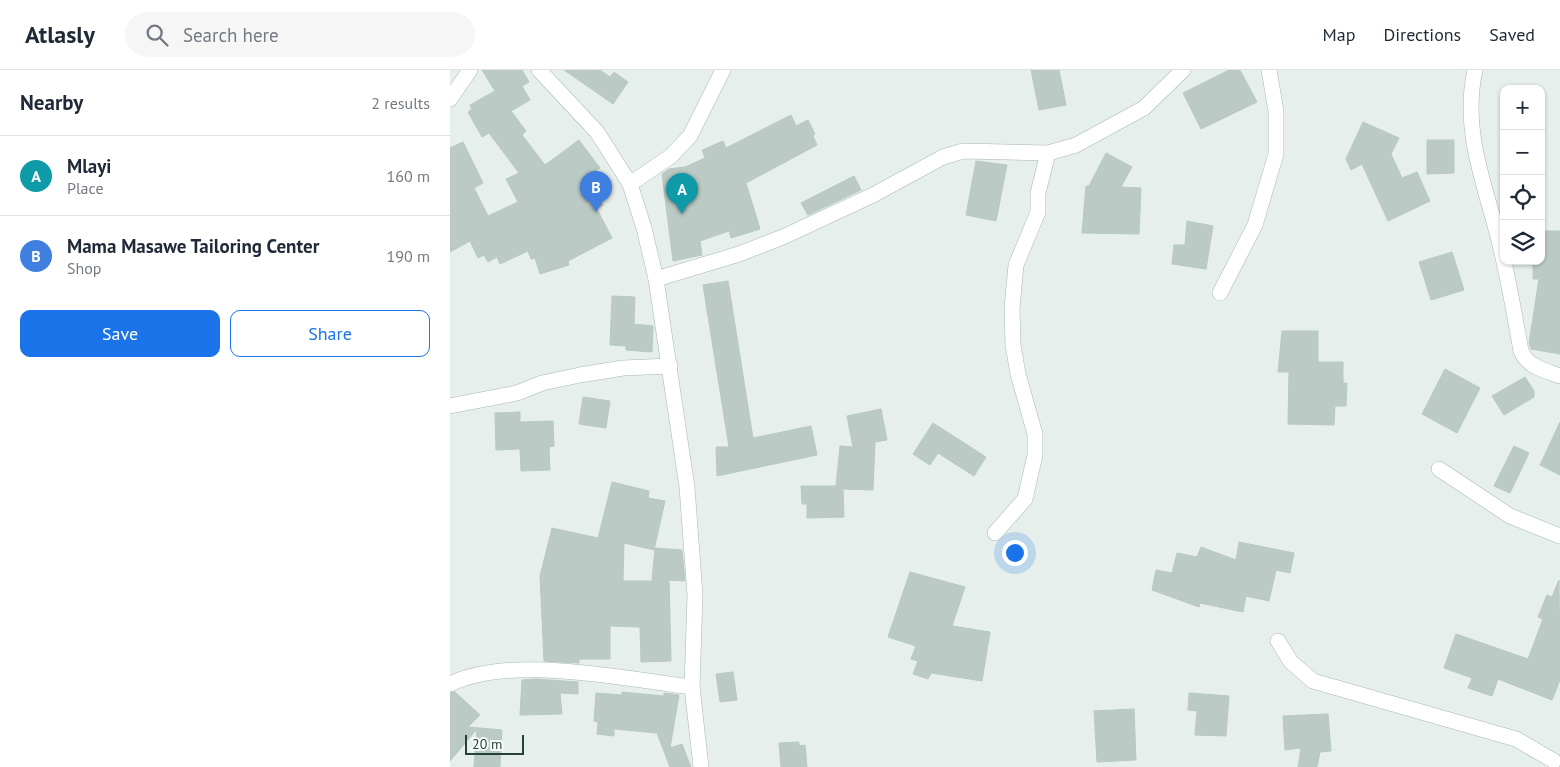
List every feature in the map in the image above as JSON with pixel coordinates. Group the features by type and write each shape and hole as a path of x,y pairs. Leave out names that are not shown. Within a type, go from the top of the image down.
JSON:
{"street":[{"path":"450,99 470,70"},
{"path":"540,70 597,132 630,184 644,228 656,279 670,366 694,554 696,595 692,687 701,767"},
{"path":"630,184 671,156 690,136 723,70"},
{"path":"656,279 738,254 783,237 873,195 944,157 963,151 980,150 1048,153 1076,146 1144,108 1183,70"},
{"path":"1220,293 1255,225 1276,154 1276,111 1269,70"},
{"path":"1474,70 1470,105 1472,143 1501,250 1521,350 1524,360 1536,368 1560,376"},
{"path":"995,533 1025,499 1035,455 1034,434 1018,374 1013,345 1012,308 1016,265 1038,212 1038,193 1048,153"},
{"path":"450,406 516,393 542,383 580,375 623,368 670,366"},
{"path":"1439,469 1510,516 1560,536"},
{"path":"1278,642 1291,662 1312,681 1516,739 1555,759"},
{"path":"450,684 485,673 519,669 549,670 692,687"}],"building":[{"path":"482,70 522,70 529,82 522,86 530,100 511,111 526,131 522,135 545,165 579,140 600,168 591,174 596,182 592,184 603,205 597,209 612,238 568,261 569,265 540,274 535,258 531,259 528,251 500,264 497,257 488,262 484,255 478,258 470,241 450,252 450,148 463,142 483,183 474,188 488,216 518,202 506,179 519,173 489,133 482,137 468,112 472,109 470,105 495,91"},
{"path":"564,70 600,70 610,77 614,72 628,82 613,104"},
{"path":"1031,70 1059,70 1066,105 1039,110"},
{"path":"1229,70 1240,70 1257,102 1201,129 1183,93"},
{"path":"791,115 796,126 808,120 815,134 813,136 817,145 746,183 760,229 731,238 729,231 700,241 702,255 673,261 662,174 669,169 685,167 705,158 702,150 723,141 726,148"},
{"path":"1363,122 1399,138 1391,154 1402,178 1417,172 1430,201 1388,221 1362,164 1351,170 1346,159"},
{"path":"1427,140 1454,140 1454,173 1427,174"},
{"path":"1106,153 1132,167 1121,187 1141,188 1139,234 1082,233 1086,186 1089,186"},
{"path":"976,161 1007,165 996,221 966,215"},
{"path":"854,176 861,190 808,215 801,203"},
{"path":"1187,221 1213,226 1206,269 1172,264 1174,245 1185,245"},
{"path":"1545,231 1560,231 1560,354 1531,349 1529,343 1539,279 1533,279 1533,265 1545,265"},
{"path":"1452,252 1464,290 1431,300 1419,262"},
{"path":"728,281 753,438 811,426 817,455 717,476 716,447 729,447 703,285"},
{"path":"612,296 635,297 634,324 653,326 652,352 626,350 626,346 610,345"},
{"path":"1282,331 1318,331 1318,362 1343,362 1343,383 1347,383 1346,406 1335,406 1334,425 1288,424 1289,372 1278,372"},
{"path":"1445,369 1480,388 1457,433 1422,414"},
{"path":"1525,377 1534,391 1534,397 1504,415 1492,396"},
{"path":"583,397 610,401 606,428 579,424"},
{"path":"881,409 887,440 875,442 873,490 843,489 844,517 807,518 807,504 802,504 801,486 836,486 840,446 853,447 847,416"},
{"path":"520,412 520,422 553,421 554,446 549,447 550,470 521,471 520,449 496,450 495,413"},
{"path":"1560,422 1560,475 1540,465"},
{"path":"933,423 986,457 974,476 938,453 930,465 913,454"},
{"path":"1514,446 1529,453 1510,493 1494,486"},
{"path":"612,482 649,491 648,498 665,501 654,550 624,543 623,581 652,581 655,548 682,550 685,581 669,580 671,661 641,662 640,627 610,626 610,659 579,659 579,663 544,661 540,576 552,528 598,538"},
{"path":"1239,542 1294,553 1290,573 1276,570 1269,601 1246,596 1243,612 1200,603 1199,607 1152,590 1156,570 1172,573 1177,553 1197,557 1201,547 1236,560"},
{"path":"910,572 965,587 952,626 990,632 982,681 931,673 928,679 913,674 918,661 911,659 916,646 888,637"},
{"path":"1559,580 1560,680 1552,700 1498,679 1492,696 1468,688 1472,678 1444,668 1456,634 1528,659 1543,619 1538,617 1547,595 1552,597"},
{"path":"733,672 737,700 720,702 716,674"},
{"path":"522,680 578,682 578,694 560,693 562,714 520,715"},
{"path":"455,692 480,715 468,727 502,730 500,767 474,767 477,729 450,761 450,693"},
{"path":"622,692 664,696 664,693 679,695 670,748 682,744 691,767 670,767 657,733 614,729 614,736 597,734 598,722 594,721 596,693 622,695"},
{"path":"1189,693 1229,696 1226,736 1195,735 1197,711 1188,710"},
{"path":"1134,709 1136,760 1097,762 1094,711"},
{"path":"1328,714 1331,751 1320,752 1317,767 1298,767 1301,748 1285,750 1283,716"},
{"path":"799,742 799,746 805,745 807,767 781,767 779,743"}],"place":[{"name":"Mama Masawe Tailoring Center","path":"596,212"},
{"name":"Mlayi","path":"682,214"}]}
